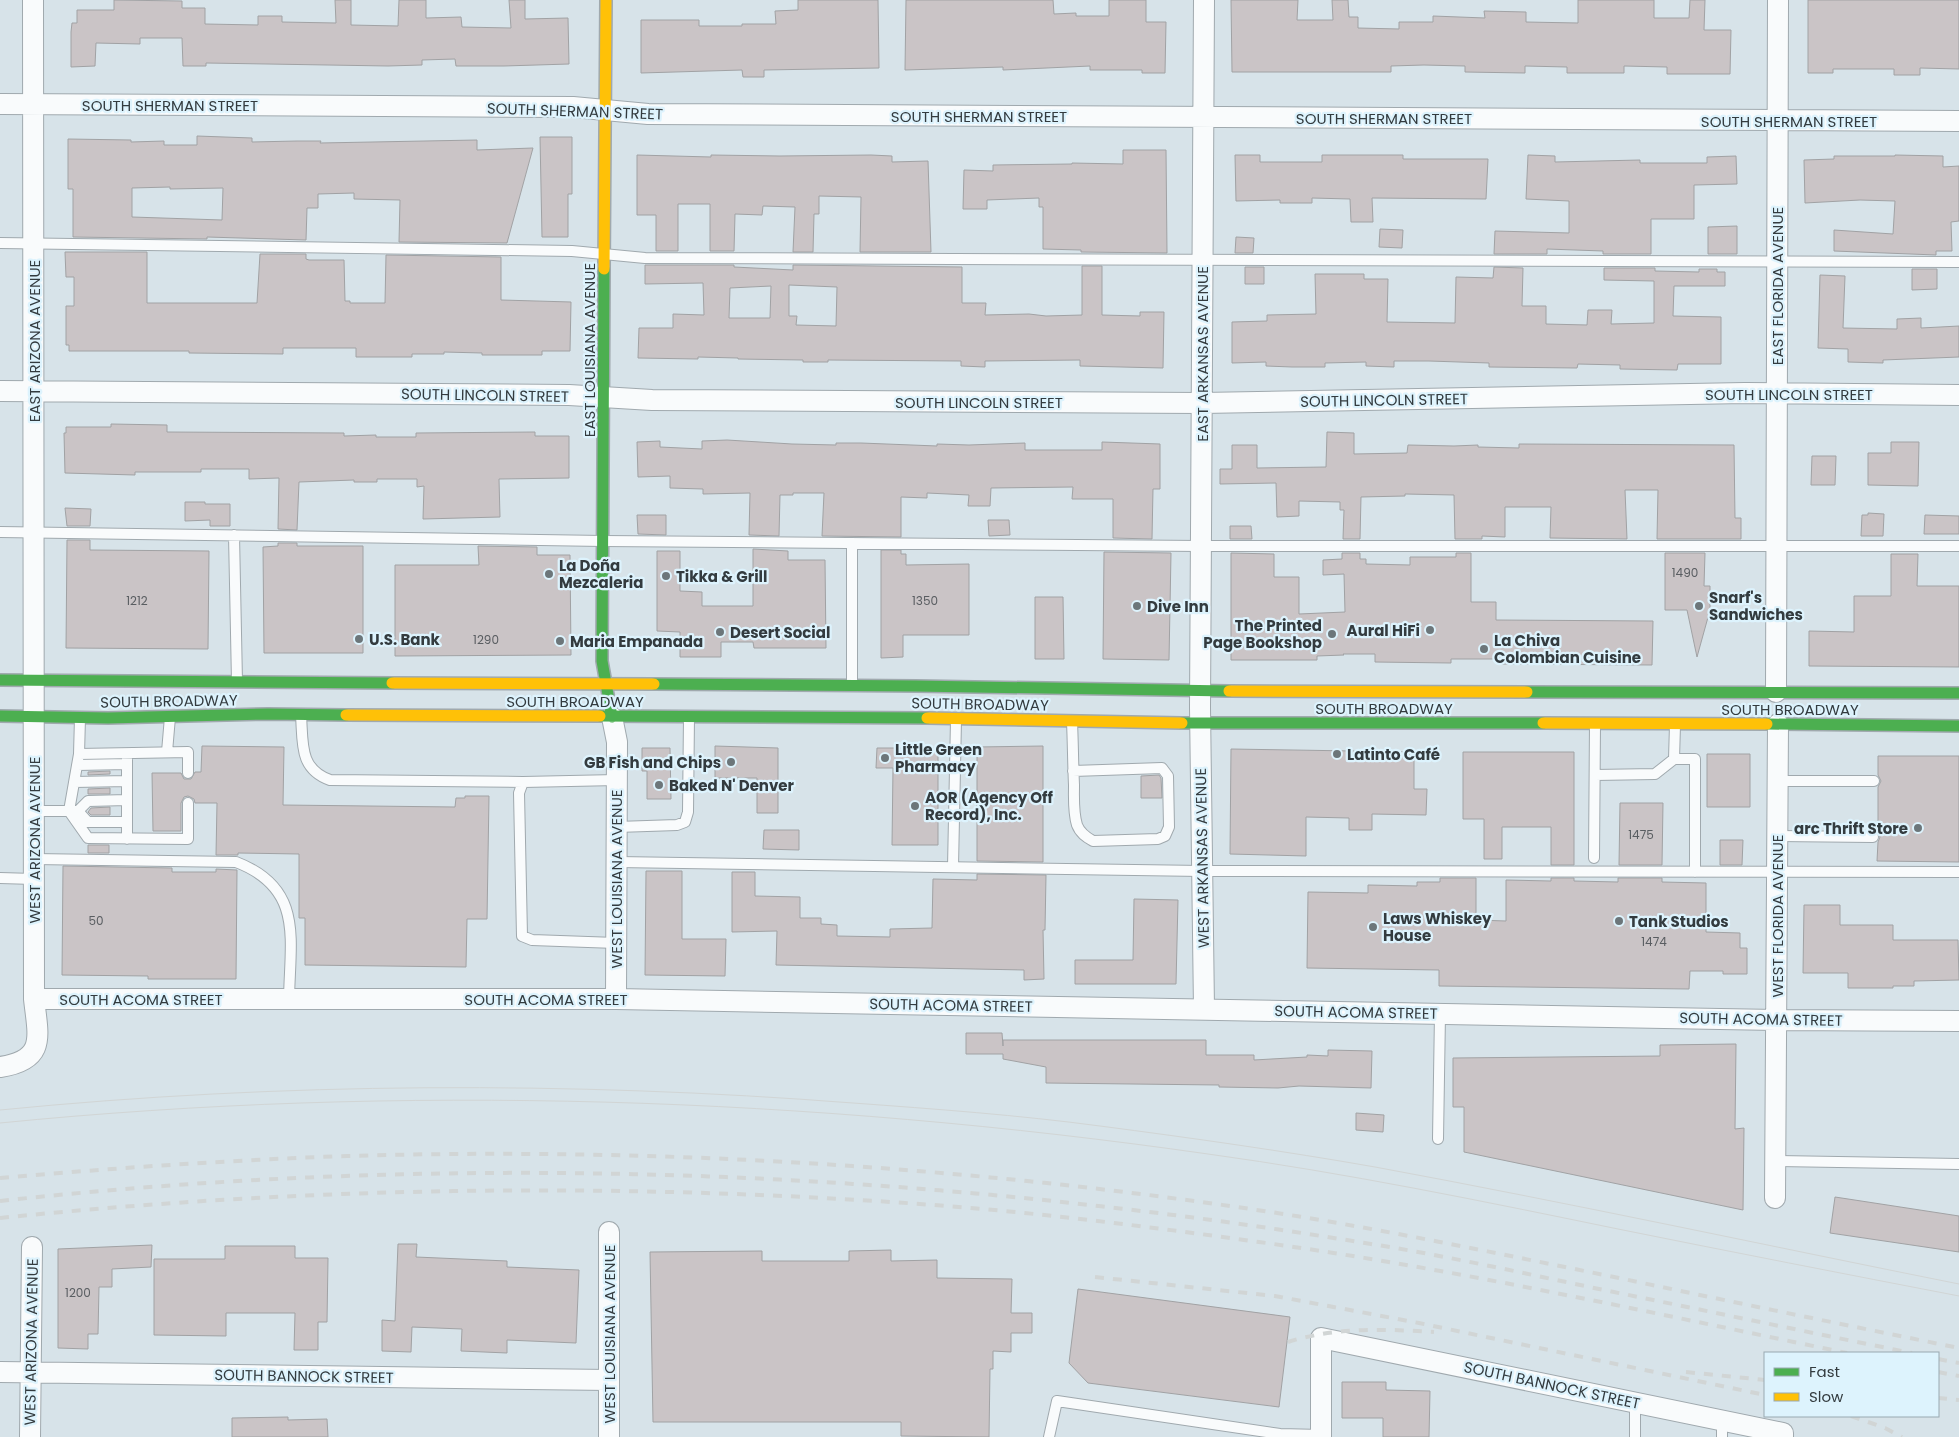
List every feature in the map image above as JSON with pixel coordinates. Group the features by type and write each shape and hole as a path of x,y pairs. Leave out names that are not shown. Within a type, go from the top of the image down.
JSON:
{"main road":[{"name":"EAST LOUISIANA AVENUE","path":"606,0 602,661 610,708"},
{"name":"SOUTH BROADWAY","path":"0,680 852,686 1201,707 1595,723 1959,726"},
{"name":"SOUTH BROADWAY","path":"0,716 80,718 610,708 689,717 956,718 1072,721 1201,707 1776,692 1959,693"}],"street":[{"name":"EAST ARIZONA AVENUE","path":"34,0 34,681"},
{"name":"EAST ARKANSAS AVENUE","path":"1201,707 1204,0"},
{"name":"EAST FLORIDA AVENUE","path":"1776,692 1778,0"},
{"name":"SOUTH SHERMAN STREET","path":"0,104 573,107 648,114 1959,121"},
{"name":"SOUTH LINCOLN STREET","path":"0,391 569,395 662,400 1202,403 1777,392 1959,395"},
{"name":"WEST ARIZONA AVENUE","path":"34,681 34,999"},
{"name":"WEST ARKANSAS AVENUE","path":"1201,707 1204,1009"},
{"name":"WEST LOUISIANA AVENUE","path":"610,708 617,742 616,999"},
{"name":"WEST FLORIDA AVENUE","path":"1775,1198 1778,724"},
{"name":"SOUTH ACOMA STREET","path":"34,999 616,999 1776,1020 1959,1021"},
{"path":"0,1067 30,1056 35,1049 38,1033 34,999"},
{"name":"WEST LOUISIANA AVENUE","path":"608,1232 609,1437"},
{"name":"WEST ARIZONA AVENUE","path":"30,1437 32,1247"},
{"name":"SOUTH BANNOCK STREET","path":"1321,1436 1322,1338 1635,1402 1722,1429 1783,1435"},
{"name":"SOUTH BANNOCK STREET","path":"0,1372 609,1380"}],"lane":[{"path":"0,243 572,251 646,258 1202,258 1959,262"},
{"path":"0,532 603,541 1201,546 1959,546"},
{"path":"234,535 237,682"},
{"path":"852,543 852,686"},
{"path":"300,714 303,750 307,763 314,772 330,780 523,782 617,780"},
{"path":"167,752 170,716"},
{"path":"617,826 676,825 685,822 688,812 689,717"},
{"path":"80,718 78,765 74,782 74,811 88,838 188,839 188,803"},
{"path":"953,867 956,718"},
{"path":"1072,721 1073,771 1074,812 1078,826 1084,836 1093,841 1158,839 1165,836 1169,827 1168,776 1162,768 1073,771"},
{"path":"1594,858 1595,723"},
{"path":"1674,759 1675,724"},
{"path":"78,765 167,752 188,752 188,772"},
{"path":"79,754 127,759"},
{"path":"127,759 127,838"},
{"path":"1595,775 1655,774 1674,759 1695,759 1695,872"},
{"path":"1778,780 1874,780"},
{"path":"74,782 127,781"},
{"path":"523,782 519,792 522,936 532,940 616,943"},
{"path":"34,811 74,811 88,801 127,800"},
{"path":"74,811 88,822 127,822"},
{"path":"1777,836 1873,836"},
{"path":"34,859 236,862 252,868 275,886 283,897 290,920 290,999"},
{"path":"617,862 1202,871 1959,872"},
{"path":"0,878 34,879"},
{"path":"1438,1139 1440,1014"},
{"path":"1775,1161 1959,1164"},
{"path":"1049,1437 1057,1401 1227,1432 1321,1436"},
{"path":"1635,1402 1635,1437"}],"building":[{"path":"114,0 182,1 182,8 205,8 205,24 258,25 258,16 282,16 282,22 336,23 335,0 351,0 351,25 398,26 399,0 426,0 426,18 461,17 462,27 511,28 509,0 525,0 525,19 568,18 569,64 456,66 455,59 422,60 422,65 388,66 206,63 206,66 183,66 182,38 140,38 140,44 96,43 95,66 71,67 71,32 72,23 77,23 77,10 114,10"},
{"path":"798,0 878,0 879,68 764,70 764,77 743,77 742,70 641,73 641,20 699,20 699,26 776,24 775,11 798,10"},
{"path":"906,0 1053,0 1054,14 1076,13 1076,16 1109,16 1109,0 1146,0 1146,22 1166,22 1165,73 1142,73 1142,70 1090,70 1090,66 1003,70 1003,67 905,70"},
{"path":"1231,0 1298,0 1297,20 1333,20 1332,0 1348,0 1349,17 1358,17 1358,28 1399,29 1399,22 1433,22 1433,16 1485,18 1484,11 1526,12 1526,22 1578,23 1578,0 1654,0 1654,18 1689,18 1690,0 1705,0 1704,30 1731,30 1730,74 1667,74 1667,67 1624,66 1624,73 1567,73 1567,67 1525,66 1525,73 1465,72 1465,66 1424,65 1391,66 1391,72 1232,72"},
{"path":"1808,0 1959,0 1959,69 1920,68 1920,75 1894,75 1894,69 1833,69 1833,73 1808,73"},
{"path":"197,136 252,138 252,142 321,141 320,143 477,140 477,150 533,148 507,243 399,242 400,200 354,199 354,193 318,194 318,208 307,208 306,240 207,237 207,239 73,237 73,189 68,189 68,139 131,140 131,142 164,141 164,145 197,145","holes":["170,187 170,189 223,188 222,220 132,217 132,188"]},
{"path":"540,137 572,137 572,194 568,194 568,237 542,237"},
{"path":"1123,150 1166,150 1167,253 1081,252 1081,250 1043,249 1043,207 1039,207 1039,198 987,200 987,209 963,209 964,170 993,171 993,165 1123,164"},
{"path":"637,155 711,157 711,155 871,155 892,156 892,162 928,161 931,252 860,252 861,197 819,196 819,214 814,214 813,252 793,252 795,207 763,206 762,215 735,214 734,251 710,251 710,204 678,204 678,251 656,251 656,215 637,215"},
{"path":"1235,155 1260,155 1260,162 1322,162 1322,155 1403,155 1403,159 1488,159 1486,199 1372,198 1373,222 1351,222 1350,199 1312,198 1312,203 1280,203 1280,200 1236,201"},
{"path":"1528,155 1555,156 1555,162 1640,160 1640,163 1707,163 1707,157 1736,156 1737,184 1694,185 1694,219 1651,219 1651,254 1603,254 1603,251 1547,249 1547,254 1494,254 1495,231 1569,233 1569,201 1526,199"},
{"path":"1834,156 1943,156 1943,167 1959,166 1959,221 1951,222 1952,251 1936,251 1936,255 1834,251 1834,230 1893,234 1895,201 1860,200 1805,203 1804,160 1834,159"},
{"path":"1737,226 1737,254 1708,254 1708,227"},
{"path":"1380,229 1403,230 1402,248 1379,247"},
{"path":"1236,237 1254,238 1253,253 1235,253"},
{"path":"65,252 147,252 147,303 257,303 260,254 306,254 306,259 309,260 344,260 345,301 350,301 350,303 385,303 386,255 501,257 501,300 571,302 570,351 542,351 542,355 482,355 482,353 444,352 444,354 412,354 412,357 356,357 356,348 283,348 283,354 189,353 189,351 69,351 69,345 66,345 66,306 74,306 74,277 66,277"},
{"path":"645,265 734,265 734,267 793,270 793,265 962,267 962,303 986,303 985,315 1082,315 1082,266 1102,266 1102,315 1140,316 1140,312 1164,312 1163,368 1080,366 1080,360 985,361 985,367 961,366 961,361 828,360 828,362 803,362 803,360 698,357 698,359 638,358 639,328 673,328 673,314 704,315 703,283 645,284","holes":["789,285 837,287 836,326 796,325 797,316 789,316","771,286 770,318 729,318 730,288"]},
{"path":"1245,267 1264,267 1264,284 1245,284"},
{"path":"1494,267 1523,268 1522,306 1546,306 1546,324 1587,325 1588,310 1612,310 1611,324 1654,323 1654,281 1604,280 1604,268 1655,268 1655,271 1699,272 1699,269 1717,269 1717,272 1725,272 1725,286 1674,286 1673,316 1721,317 1721,364 1678,364 1677,370 1620,369 1620,365 1578,364 1577,368 1489,367 1489,363 1429,361 1394,361 1394,367 1366,366 1366,362 1325,363 1325,367 1266,366 1266,362 1232,363 1232,322 1267,321 1267,315 1316,314 1315,274 1364,274 1364,279 1388,279 1387,322 1455,323 1456,277 1493,278"},
{"path":"1912,269 1937,269 1937,289 1912,290"},
{"path":"1820,275 1845,276 1843,328 1897,329 1897,319 1921,318 1921,328 1959,326 1959,357 1883,360 1883,363 1848,362 1848,349 1818,348"},
{"path":"111,424 167,425 167,432 344,433 344,436 416,437 416,433 535,432 535,436 569,436 569,478 499,479 500,517 423,519 424,486 417,487 417,479 377,479 377,482 354,482 354,480 299,482 297,530 278,529 279,478 249,479 249,469 201,469 201,472 135,472 135,475 65,473 64,433 66,433 66,427 111,427"},
{"path":"1327,432 1354,433 1354,454 1407,453 1408,445 1478,445 1478,447 1519,448 1519,444 1734,445 1735,518 1741,518 1741,539 1657,539 1658,490 1625,490 1627,539 1550,538 1551,507 1505,507 1505,537 1482,536 1482,539 1455,539 1454,495 1405,494 1405,496 1361,497 1360,539 1343,539 1344,510 1340,510 1340,502 1299,501 1299,516 1277,517 1276,483 1220,484 1220,469 1232,469 1232,445 1257,445 1257,468 1326,467"},
{"path":"727,440 836,445 836,443 861,443 937,446 937,444 1025,443 1025,450 1102,450 1102,442 1160,444 1160,489 1153,489 1152,539 1113,538 1113,499 1072,499 1073,487 991,488 990,506 968,506 969,495 927,493 927,498 901,497 901,537 822,536 824,493 793,493 793,495 780,495 779,536 749,535 750,493 703,494 703,489 670,488 670,476 638,477 637,442 660,441 660,447 702,449 702,441"},
{"path":"1891,442 1919,442 1918,486 1868,485 1868,453 1891,453"},
{"path":"1812,456 1836,456 1835,485 1811,485"},
{"path":"185,502 230,504 230,526 210,526 210,520 185,521"},
{"path":"65,508 91,509 90,526 67,526"},
{"path":"1868,513 1884,514 1883,536 1861,536 1862,515 1868,515"},
{"path":"637,515 666,515 666,535 638,534"},
{"path":"1925,515 1959,516 1959,534 1924,534"},
{"path":"988,520 1009,520 1010,535 989,536"},
{"path":"1230,526 1251,526 1252,539 1230,539"},
{"path":"67,540 90,540 90,550 209,551 208,649 66,648"},
{"path":"278,543 297,543 297,546 363,546 363,653 264,653 263,547 278,546"},
{"path":"478,546 537,547 537,555 570,555 571,655 395,656 395,565 479,565"},
{"path":"753,549 788,551 788,560 825,560 826,648 754,648 753,642 721,642 721,657 680,657 680,632 657,631 657,551 680,551 680,591 702,592 702,606 753,606"},
{"path":"881,550 901,550 901,554 906,554 906,565 969,564 969,635 903,635 903,657 881,658"},
{"path":"1104,552 1171,553 1169,660 1103,659"},
{"path":"1231,553 1274,554 1274,577 1299,577 1299,614 1345,612 1344,574 1323,575 1323,560 1342,559 1342,553 1360,553 1360,559 1366,559 1366,564 1410,565 1410,557 1456,557 1456,553 1471,553 1471,602 1496,602 1496,620 1653,621 1652,665 1499,664 1499,659 1451,659 1451,663 1375,662 1375,654 1317,656 1317,660 1231,660"},
{"path":"1665,553 1705,553 1704,586 1710,586 1710,610 1697,657 1687,610 1665,610"},
{"path":"1891,554 1918,554 1917,586 1959,586 1959,667 1809,666 1809,631 1854,632 1854,596 1891,596"},
{"path":"1035,597 1063,597 1064,659 1035,659"},
{"path":"202,746 284,747 283,805 455,807 456,798 489,796 487,919 467,919 466,967 305,965 305,918 299,918 299,854 238,853 238,855 216,855 217,803 195,803 194,799 188,796 184,797 181,803 181,831 153,831 152,773 181,773 184,779 191,779 195,772 201,772"},
{"path":"715,746 778,748 778,813 757,813 757,778 715,778"},
{"path":"1043,746 1043,862 977,861 977,747"},
{"name":"Baked N' Denver","path":"642,748 670,748 671,799 647,799 647,771 642,771"},
{"name":"AOR (Agency Off Record), Inc.","path":"877,748 938,748 938,845 892,845 893,768 876,768"},
{"path":"1231,749 1414,752 1414,789 1427,789 1426,815 1372,814 1372,830 1349,830 1349,818 1306,817 1306,856 1230,854"},
{"path":"1463,752 1574,752 1574,865 1551,865 1551,827 1502,827 1502,859 1484,859 1484,819 1463,819"},
{"path":"1707,754 1750,754 1750,807 1707,807"},
{"name":"arc Thrift Store","path":"1878,756 1959,756 1959,862 1877,861 1880,837 1878,832 1878,787 1881,781 1878,775"},
{"path":"110,771 110,774 88,775 88,772"},
{"path":"1159,775 1161,778 1162,798 1141,798 1141,776"},
{"path":"110,788 110,794 88,794 88,789"},
{"path":"1620,803 1663,803 1662,865 1619,865"},
{"path":"110,807 110,815 91,815 88,812 91,808"},
{"path":"764,830 799,830 799,850 763,849"},
{"path":"1720,840 1743,840 1742,865 1720,865"},
{"path":"88,845 109,845 109,853 88,853"},
{"path":"63,866 172,868 172,872 216,872 216,869 237,870 236,979 148,979 148,976 62,975"},
{"path":"646,871 682,871 682,939 726,939 725,976 645,975"},
{"path":"732,872 755,872 755,896 800,897 800,918 821,918 821,924 837,925 837,936 890,937 890,929 932,928 933,879 977,880 977,874 1046,875 1045,930 1043,930 1044,979 1024,980 1024,970 776,965 777,931 732,932"},
{"path":"1440,878 1476,878 1476,920 1506,921 1506,880 1551,881 1551,878 1574,878 1574,881 1618,882 1618,878 1662,878 1662,882 1706,883 1706,932 1740,933 1740,948 1747,948 1747,974 1723,974 1723,971 1690,971 1689,989 1439,986 1439,970 1307,968 1308,892 1368,893 1368,885 1417,886 1417,882 1440,882"},
{"path":"1134,899 1178,900 1176,984 1075,984 1075,960 1133,960"},
{"path":"1804,905 1840,905 1840,925 1893,925 1893,940 1958,940 1959,980 1914,981 1914,986 1893,986 1893,988 1848,988 1848,973 1803,973"},
{"path":"966,1033 1002,1033 1003,1046 1003,1040 1206,1040 1206,1055 1254,1055 1254,1060 1307,1057 1307,1055 1328,1056 1328,1050 1372,1051 1371,1088 1046,1083 1046,1067 1003,1059 1003,1054 966,1054"},
{"path":"1736,1044 1735,1129 1744,1128 1743,1210 1464,1152 1464,1107 1453,1107 1453,1058 1660,1056 1660,1045"},
{"path":"1356,1113 1384,1115 1383,1132 1356,1130"},
{"path":"1835,1197 1959,1216 1959,1252 1830,1233"},
{"path":"398,1244 417,1244 416,1257 507,1261 507,1267 579,1270 576,1343 507,1340 507,1353 461,1351 462,1329 412,1327 411,1352 382,1351 382,1320 395,1321"},
{"path":"152,1245 151,1267 112,1269 112,1287 99,1287 98,1334 88,1334 88,1349 58,1348 58,1249"},
{"path":"225,1246 295,1246 295,1258 328,1258 327,1322 318,1322 318,1350 294,1350 295,1313 226,1313 226,1336 154,1335 154,1259 225,1259"},
{"path":"891,1250 891,1261 937,1260 937,1278 1012,1279 1011,1313 1032,1313 1032,1333 1011,1333 1011,1352 993,1351 993,1369 990,1369 989,1437 901,1436 901,1422 653,1422 650,1252 762,1251 762,1261 849,1261 849,1251"},
{"path":"1078,1289 1290,1317 1279,1407 1088,1383 1069,1363"},
{"path":"1342,1382 1386,1382 1386,1390 1430,1391 1429,1437 1383,1437 1383,1418 1342,1418"},
{"path":"288,1417 288,1420 327,1419 328,1437 232,1437 232,1418"}],"tram line":[{"path":"0,1110 213,1094 319,1090 533,1088 746,1096 976,1113 1069,1122 1169,1135 1375,1167 1959,1284"},
{"path":"0,1123 151,1111 302,1103 454,1100 605,1102 907,1119 1058,1135 1208,1154 1311,1170 1465,1198 1959,1296"}],"railway":[{"path":"0,1178 260,1160 463,1154 580,1154 697,1158 930,1172 1162,1197 1320,1220 1491,1252 1959,1348"},
{"path":"0,1201 171,1185 343,1176 515,1173 687,1176 858,1184 1030,1199 1201,1219 1371,1244 1485,1265 1907,1352"},
{"path":"0,1218 233,1199 467,1191 700,1193 934,1205 1096,1221 1333,1253 1481,1278 1842,1352"},
{"path":"1095,1277 1275,1296 1419,1323 1764,1395"},
{"path":"1288,1342 1342,1331 1397,1330 1434,1332"},
{"path":"1939,1359 1959,1363"},
{"path":"1686,1372 1764,1380"},
{"path":"1939,1372 1959,1376"},
{"path":"1939,1398 1959,1400"},
{"path":"1854,1417 1885,1428 1902,1437"}],"traffic: fast":[{"path":"604,269 602,661 612,717"},
{"path":"0,680 392,683"},
{"path":"654,684 1229,691"},
{"path":"1527,692 1959,693"},
{"path":"0,716 108,718 268,714 346,715"},
{"path":"600,716 927,718"},
{"path":"1182,723 1543,723"},
{"path":"1767,724 1959,726"}],"traffic: slow":[{"path":"604,269 606,0"},
{"path":"392,683 654,684"},
{"path":"1229,691 1527,692"},
{"path":"346,715 600,716"},
{"path":"927,718 1182,723"},
{"path":"1543,723 1767,724"}],"place":[{"name":"La Doña Mezcaleria","path":"549,574"},
{"name":"Tikka & Grill","path":"666,576"},
{"name":"Dive Inn","path":"1137,606"},
{"name":"Snarf's Sandwiches","path":"1699,606"},
{"name":"Aural HiFi","path":"1430,630"},
{"name":"Desert Social","path":"720,632"},
{"name":"The Printed Page Bookshop","path":"1332,634"},
{"name":"U.S. Bank","path":"359,639"},
{"name":"Maria Empanada","path":"560,641"},
{"name":"La Chiva Colombian Cuisine","path":"1484,649"},
{"name":"Latinto Café","path":"1337,754"},
{"name":"Little Green Pharmacy","path":"885,758"},
{"name":"GB Fish and Chips","path":"731,762"},
{"name":"Baked N' Denver","path":"659,785"},
{"name":"AOR (Agency Off Record), Inc.","path":"915,806"},
{"name":"arc Thrift Store","path":"1918,828"},
{"name":"Tank Studios","path":"1619,921"},
{"name":"Laws Whiskey House","path":"1373,927"}]}
